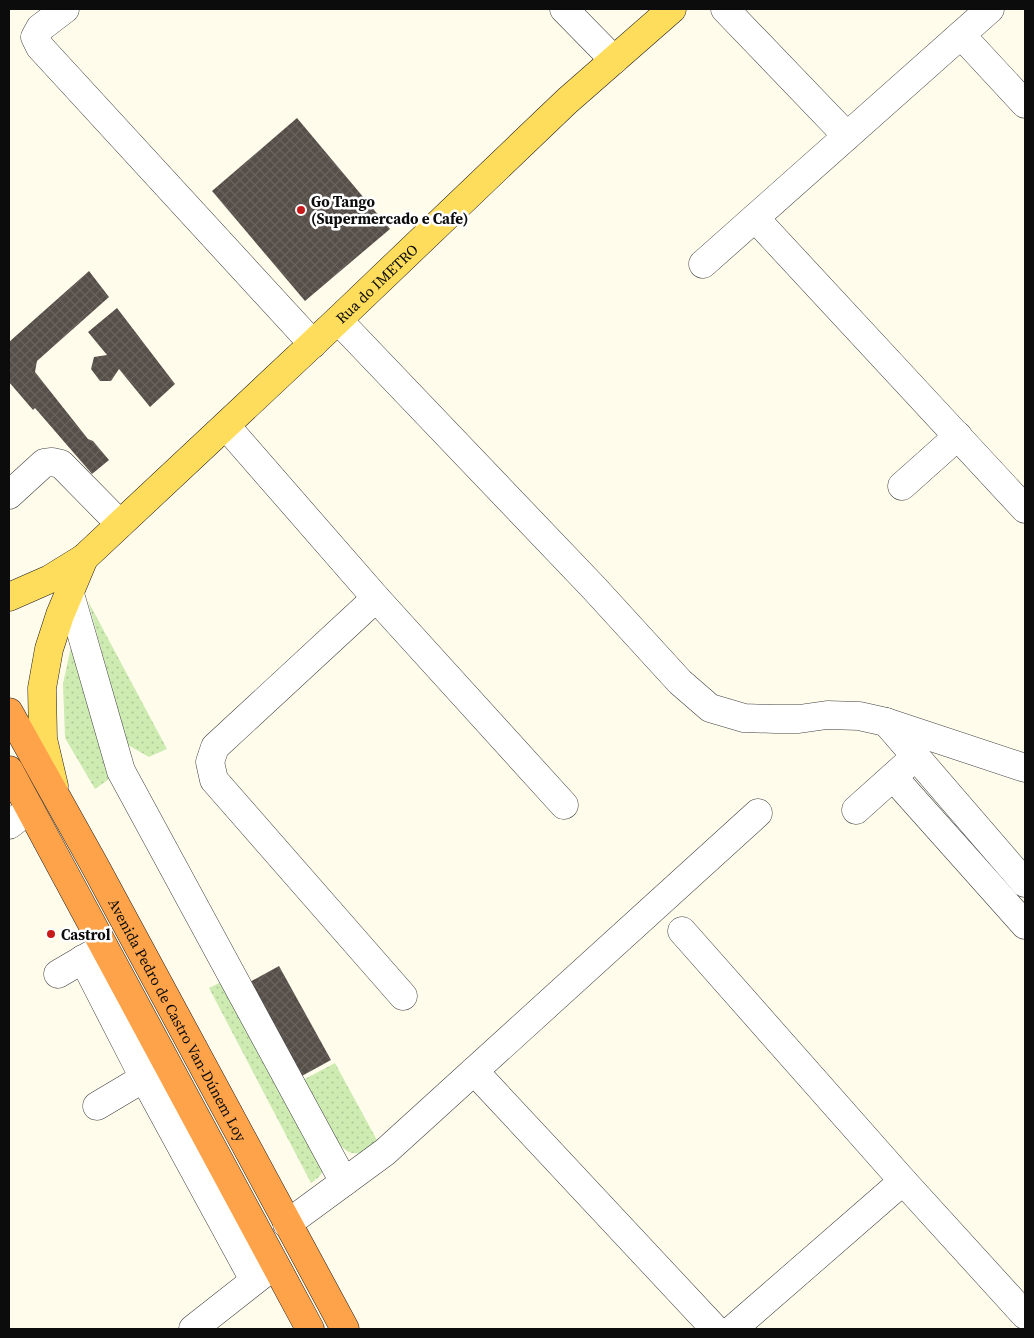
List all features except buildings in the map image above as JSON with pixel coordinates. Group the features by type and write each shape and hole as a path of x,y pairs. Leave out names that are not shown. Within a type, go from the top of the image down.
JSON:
{"highway":[{"name":"Avenida Pedro de Castro Van-Dúnem Loy","path":"9,712 100,875 345,1329"},
{"name":"Avenida Pedro de Castro Van-Dúnem Loy","path":"9,770 19,817 265,1272 310,1329"}],"main road":[{"name":"Rua do IMETRO","path":"9,597 50,579 84,558 226,426 567,101 672,9"},
{"path":"58,801 43,738 42,688 49,648 60,615 84,558"}],"street":[{"path":"65,9 40,28 35,38 40,47 312,344"},
{"path":"564,9 614,60"},
{"path":"725,9 847,136"},
{"path":"703,264 990,9"},
{"path":"961,35 1025,104"},
{"path":"755,218 1025,509"},
{"path":"338,320 594,588 680,682 710,708 744,718 783,719 827,715 859,716 886,722 1025,768"},
{"path":"226,426 376,598 564,805"},
{"path":"902,486 958,436"},
{"path":"9,495 44,463 61,464 113,531"},
{"path":"70,594 121,771 344,1182"},
{"path":"376,598 215,747 210,762 214,780 403,996"},
{"path":"886,722 1025,883"},
{"path":"856,810 916,756"},
{"path":"893,777 1025,926"},
{"path":"287,1224 385,1152 758,812"},
{"path":"682,931 903,1181 1025,1315"},
{"path":"58,974 94,953 144,1078 265,1272 192,1329"},
{"path":"474,1071 715,1329"},
{"path":"97,1106 144,1078"},
{"path":"733,1329 903,1181"}],"green space":[{"path":"88,601 167,749 149,757 128,745"},
{"path":"76,623 116,774 95,789 65,738 63,684"},
{"path":"229,978 324,1169 319,1177 311,1183 209,988"},
{"path":"335,1063 378,1142 360,1153 346,1150 338,1143 324,1122 303,1080"}],"place":[{"name":"Go Tango (Supermercado e Cafe)","path":"301,210"},
{"name":"Castrol","path":"51,934"}]}
